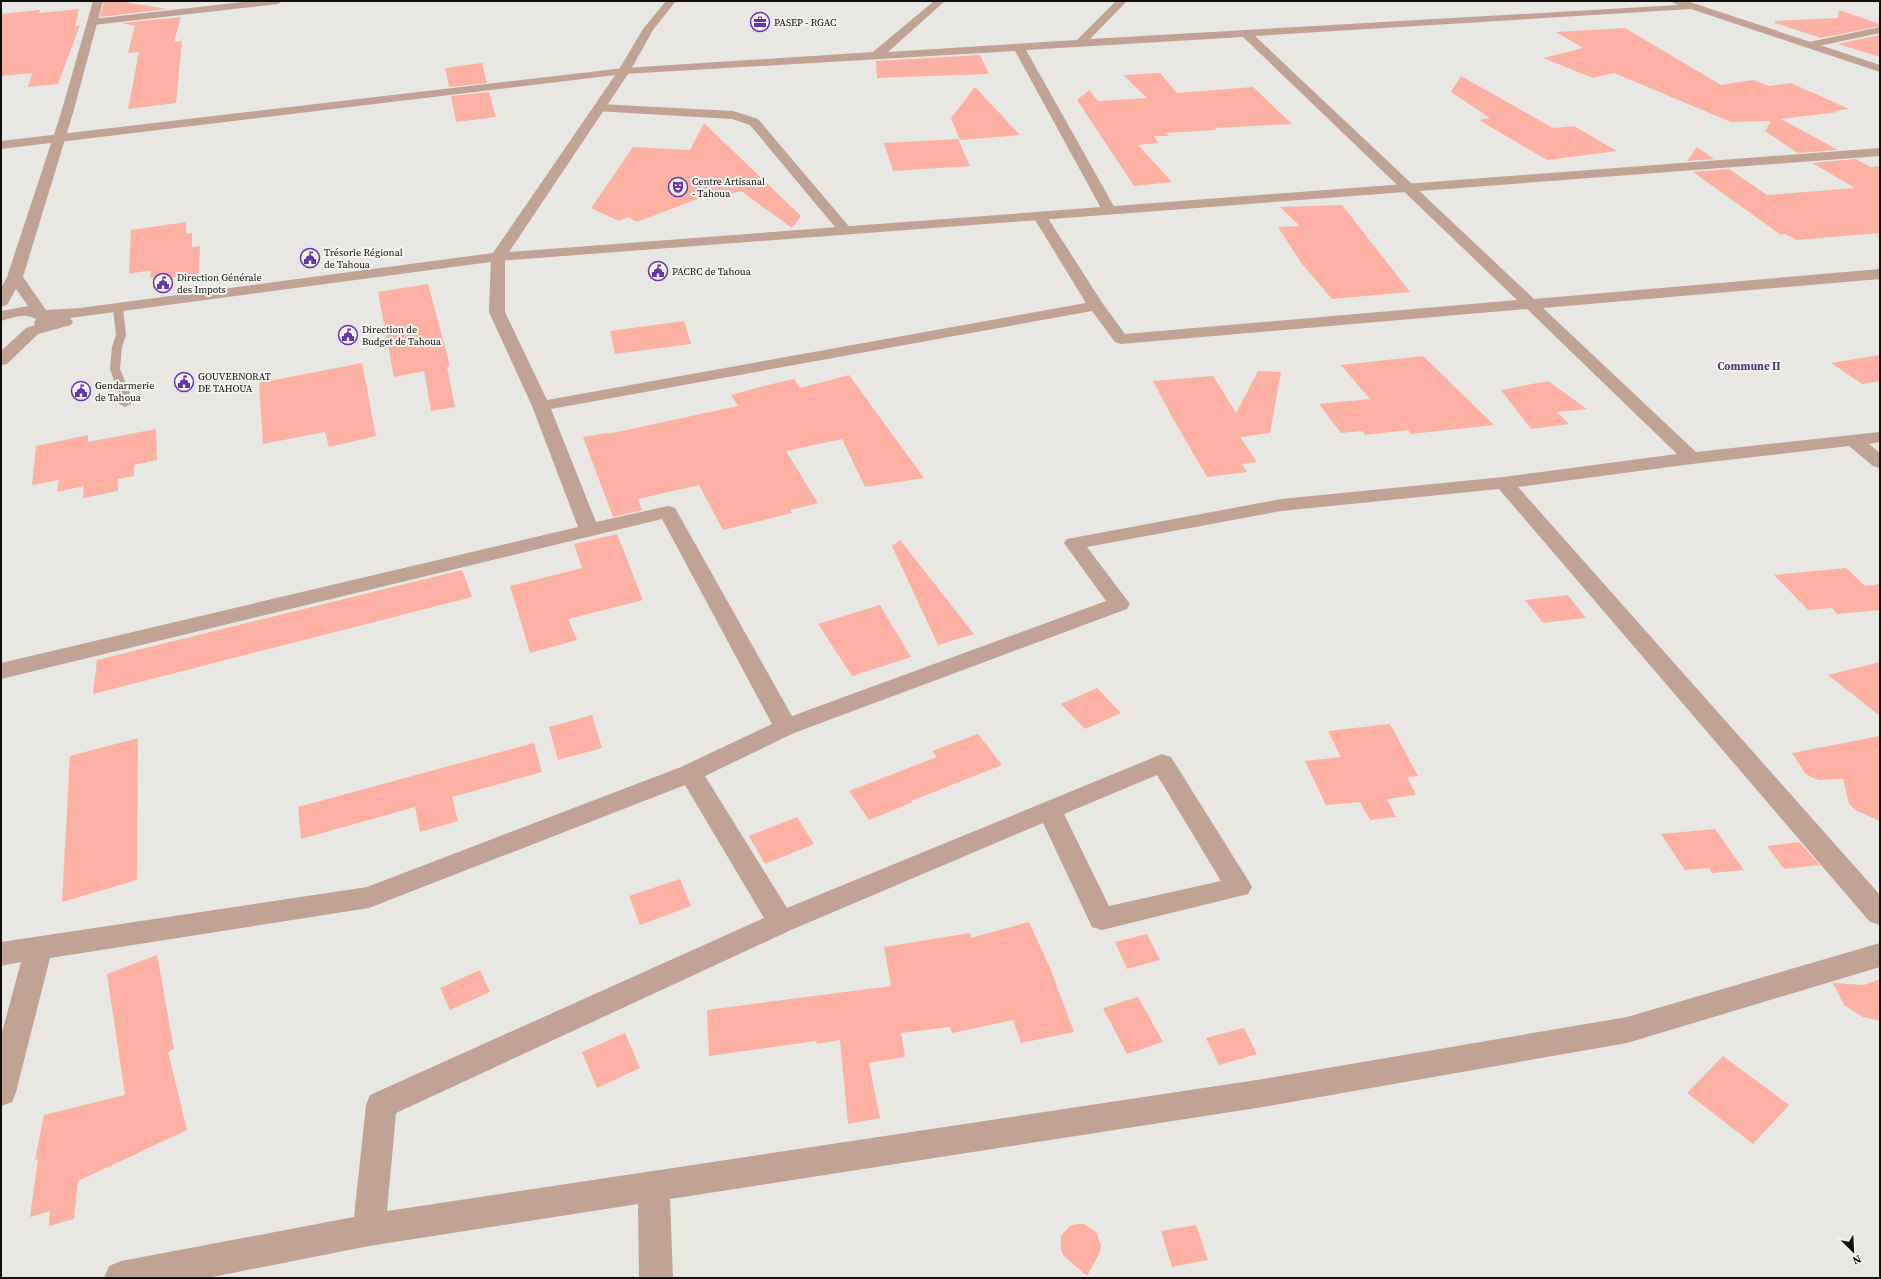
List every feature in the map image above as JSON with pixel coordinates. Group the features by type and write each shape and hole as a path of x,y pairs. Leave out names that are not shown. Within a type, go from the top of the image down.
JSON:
{"street":[{"path":"1,302 16,277 58,138 68,114 98,1"},
{"path":"93,22 278,1"},
{"path":"589,530 541,406 497,312 498,257 624,70 648,29 671,1"},
{"path":"877,55 940,1"},
{"path":"1080,43 1122,1"},
{"path":"1677,1 1880,69"},
{"path":"1,145 624,70 1691,6"},
{"path":"1809,45 1880,30"},
{"path":"1246,33 1692,458"},
{"path":"1018,46 1109,210"},
{"path":"599,108 733,115 754,122 845,230"},
{"path":"1,316 22,312 38,313 42,316 118,309 498,257 1880,152"},
{"path":"1039,215 1096,306 1121,339 1880,274"},
{"path":"1,360 44,321 16,277"},
{"path":"541,406 1096,306"},
{"path":"1,339 11,338 32,331 118,309"},
{"path":"1,954 369,897 690,773 786,727 1119,604 1074,543 1281,505 1504,483 1692,458 1880,437"},
{"path":"1853,440 1880,462"},
{"path":"1504,483 1880,914"},
{"path":"1,671 668,512 786,727"},
{"path":"368,1230 381,1106 781,922 1050,812 1162,763 1239,887 1102,919 1050,812"},
{"path":"690,773 781,922"},
{"path":"1,1092 38,948"},
{"path":"121,1278 368,1230 654,1185 1263,1093 1627,1030 1880,955"},
{"path":"654,1185 656,1278"}],"lane":[{"path":"118,309 121,335 117,347 115,369 126,396 125,404"}],"building":[{"path":"104,1 118,1 167,9 100,17"},
{"path":"79,9 75,27 80,25 58,84 28,87 32,73 1,76 1,14 40,10 39,13"},
{"path":"1839,10 1880,24 1880,26 1821,38 1775,23 1775,21 1838,18"},
{"path":"181,17 174,42 182,41 176,103 128,109 139,52 128,53 135,26 122,23"},
{"path":"1625,28 1721,85 1753,80 1769,86 1791,83 1849,109 1834,111 1838,112 1781,119 1838,150 1798,153 1765,131 1771,121 1731,122 1614,73 1593,78 1543,58 1583,48 1556,32"},
{"path":"1880,35 1880,57 1838,44"},
{"path":"980,55 989,74 877,78 876,61"},
{"path":"482,63 487,83 449,87 445,68"},
{"path":"1160,73 1177,93 1253,87 1292,124 1215,128 1216,130 1166,133 1169,136 1154,136 1158,143 1138,145 1172,182 1134,186 1077,100 1089,90 1098,101 1147,98 1123,75"},
{"path":"1461,76 1553,128 1574,126 1617,151 1547,160 1479,120 1490,118 1451,92"},
{"path":"975,87 1020,135 960,140 951,118"},
{"path":"489,92 496,117 456,122 451,96"},
{"path":"704,123 801,216 792,228 741,191 706,200 703,197 637,222 628,217 619,221 591,208 633,147 690,150"},
{"path":"958,139 970,166 893,171 884,143"},
{"path":"1697,147 1714,159 1687,161"},
{"path":"1856,159 1870,167 1880,166 1880,233 1797,240 1785,234 1781,235 1693,172 1729,169 1767,195 1855,188 1812,163"},
{"path":"1342,205 1410,292 1332,299 1302,264 1278,227 1300,226 1280,207"},
{"path":"186,222 186,234 192,233 192,247 200,246 199,274 160,279 161,276 150,278 151,270 129,274 131,230"},
{"path":"428,284 450,366 447,367 455,407 431,411 424,371 394,377 378,292"},
{"path":"684,321 691,344 615,354 610,331"},
{"path":"1880,355 1880,381 1862,384 1831,363"},
{"path":"1423,356 1494,425 1411,434 1408,430 1365,435 1362,431 1341,433 1319,404 1370,399 1341,365"},
{"path":"362,363 376,436 329,447 325,432 263,444 259,383"},
{"path":"1258,371 1281,372 1270,433 1240,437 1257,462 1242,464 1247,472 1207,477 1153,381 1213,376 1236,413"},
{"path":"849,375 924,478 865,487 842,439 786,451 818,503 790,510 792,513 723,530 699,485 638,499 642,510 613,517 583,437 608,434 738,406 731,395 768,385 794,379 800,388"},
{"path":"1548,381 1587,409 1557,412 1569,424 1531,429 1501,390"},
{"path":"156,429 157,460 134,465 134,476 118,479 118,491 83,498 84,486 57,492 59,480 32,485 36,446 88,435 88,442"},
{"path":"617,534 643,600 568,619 577,640 530,653 510,586 582,568 574,544"},
{"path":"900,540 974,634 938,645 892,546"},
{"path":"1846,568 1865,586 1880,584 1880,610 1837,614 1832,608 1808,610 1774,575"},
{"path":"462,570 472,597 93,694 97,660"},
{"path":"1568,595 1586,618 1543,623 1525,600"},
{"path":"880,605 911,657 852,676 818,624"},
{"path":"1880,662 1880,716 1828,675"},
{"path":"1097,688 1121,713 1085,729 1061,704"},
{"path":"592,715 602,748 558,760 549,727"},
{"path":"1390,724 1418,776 1407,777 1416,795 1387,799 1396,817 1370,820 1360,802 1326,805 1305,761 1341,757 1328,731"},
{"path":"978,734 1002,765 911,801 913,802 869,820 849,791 937,757 932,751"},
{"path":"1880,736 1880,821 1857,811 1849,804 1843,779 1819,780 1811,777 1805,773 1792,753"},
{"path":"138,738 137,880 62,902 70,756"},
{"path":"534,743 542,772 452,797 458,821 420,832 415,807 301,839 298,807"},
{"path":"797,817 814,844 765,864 749,836"},
{"path":"1715,829 1744,870 1712,873 1709,868 1685,870 1661,834"},
{"path":"1799,842 1820,865 1784,869 1767,846"},
{"path":"680,879 691,906 640,925 629,896"},
{"path":"1029,922 1050,968 1074,1032 1021,1043 1013,1020 952,1033 950,1027 901,1033 905,1057 869,1063 880,1118 848,1124 840,1040 817,1044 816,1041 709,1056 707,1010 891,986 884,947 970,933 971,938"},
{"path":"1147,934 1160,960 1127,969 1115,942"},
{"path":"157,955 174,1049 168,1052 187,1130 78,1181 74,1219 49,1226 50,1211 30,1217 38,1159 35,1160 44,1115 125,1095 107,974"},
{"path":"480,970 490,992 450,1010 440,988"},
{"path":"1880,979 1880,1021 1863,1017 1844,1005 1833,983 1864,985"},
{"path":"1138,997 1163,1042 1127,1054 1103,1008"},
{"path":"1244,1028 1257,1054 1219,1065 1206,1038"},
{"path":"625,1033 640,1068 597,1088 582,1052"},
{"path":"1723,1056 1789,1105 1753,1144 1687,1093"},
{"path":"1084,1224 1096,1232 1101,1245 1100,1252 1087,1276 1064,1256 1061,1250 1061,1236 1070,1226"},
{"path":"1196,1225 1208,1260 1172,1267 1161,1231"}],"place":[{"name":"PASEP - RGAC","path":"760,22"},
{"name":"Centre Artisanal - Tahoua","path":"678,187"},
{"name":"Trésorie Régional de Tahoua","path":"310,258"},
{"name":"PACRC de Tahoua","path":"658,271"},
{"name":"Direction Générale des Impots","path":"163,283"},
{"name":"Direction de Budget de Tahoua","path":"348,335"},
{"name":"GOUVERNORAT DE TAHOUA","path":"184,382"},
{"name":"Gendarmerie de Tahoua","path":"81,391"}],"district":[{"name":"Commune II","path":"1749,366"}]}
